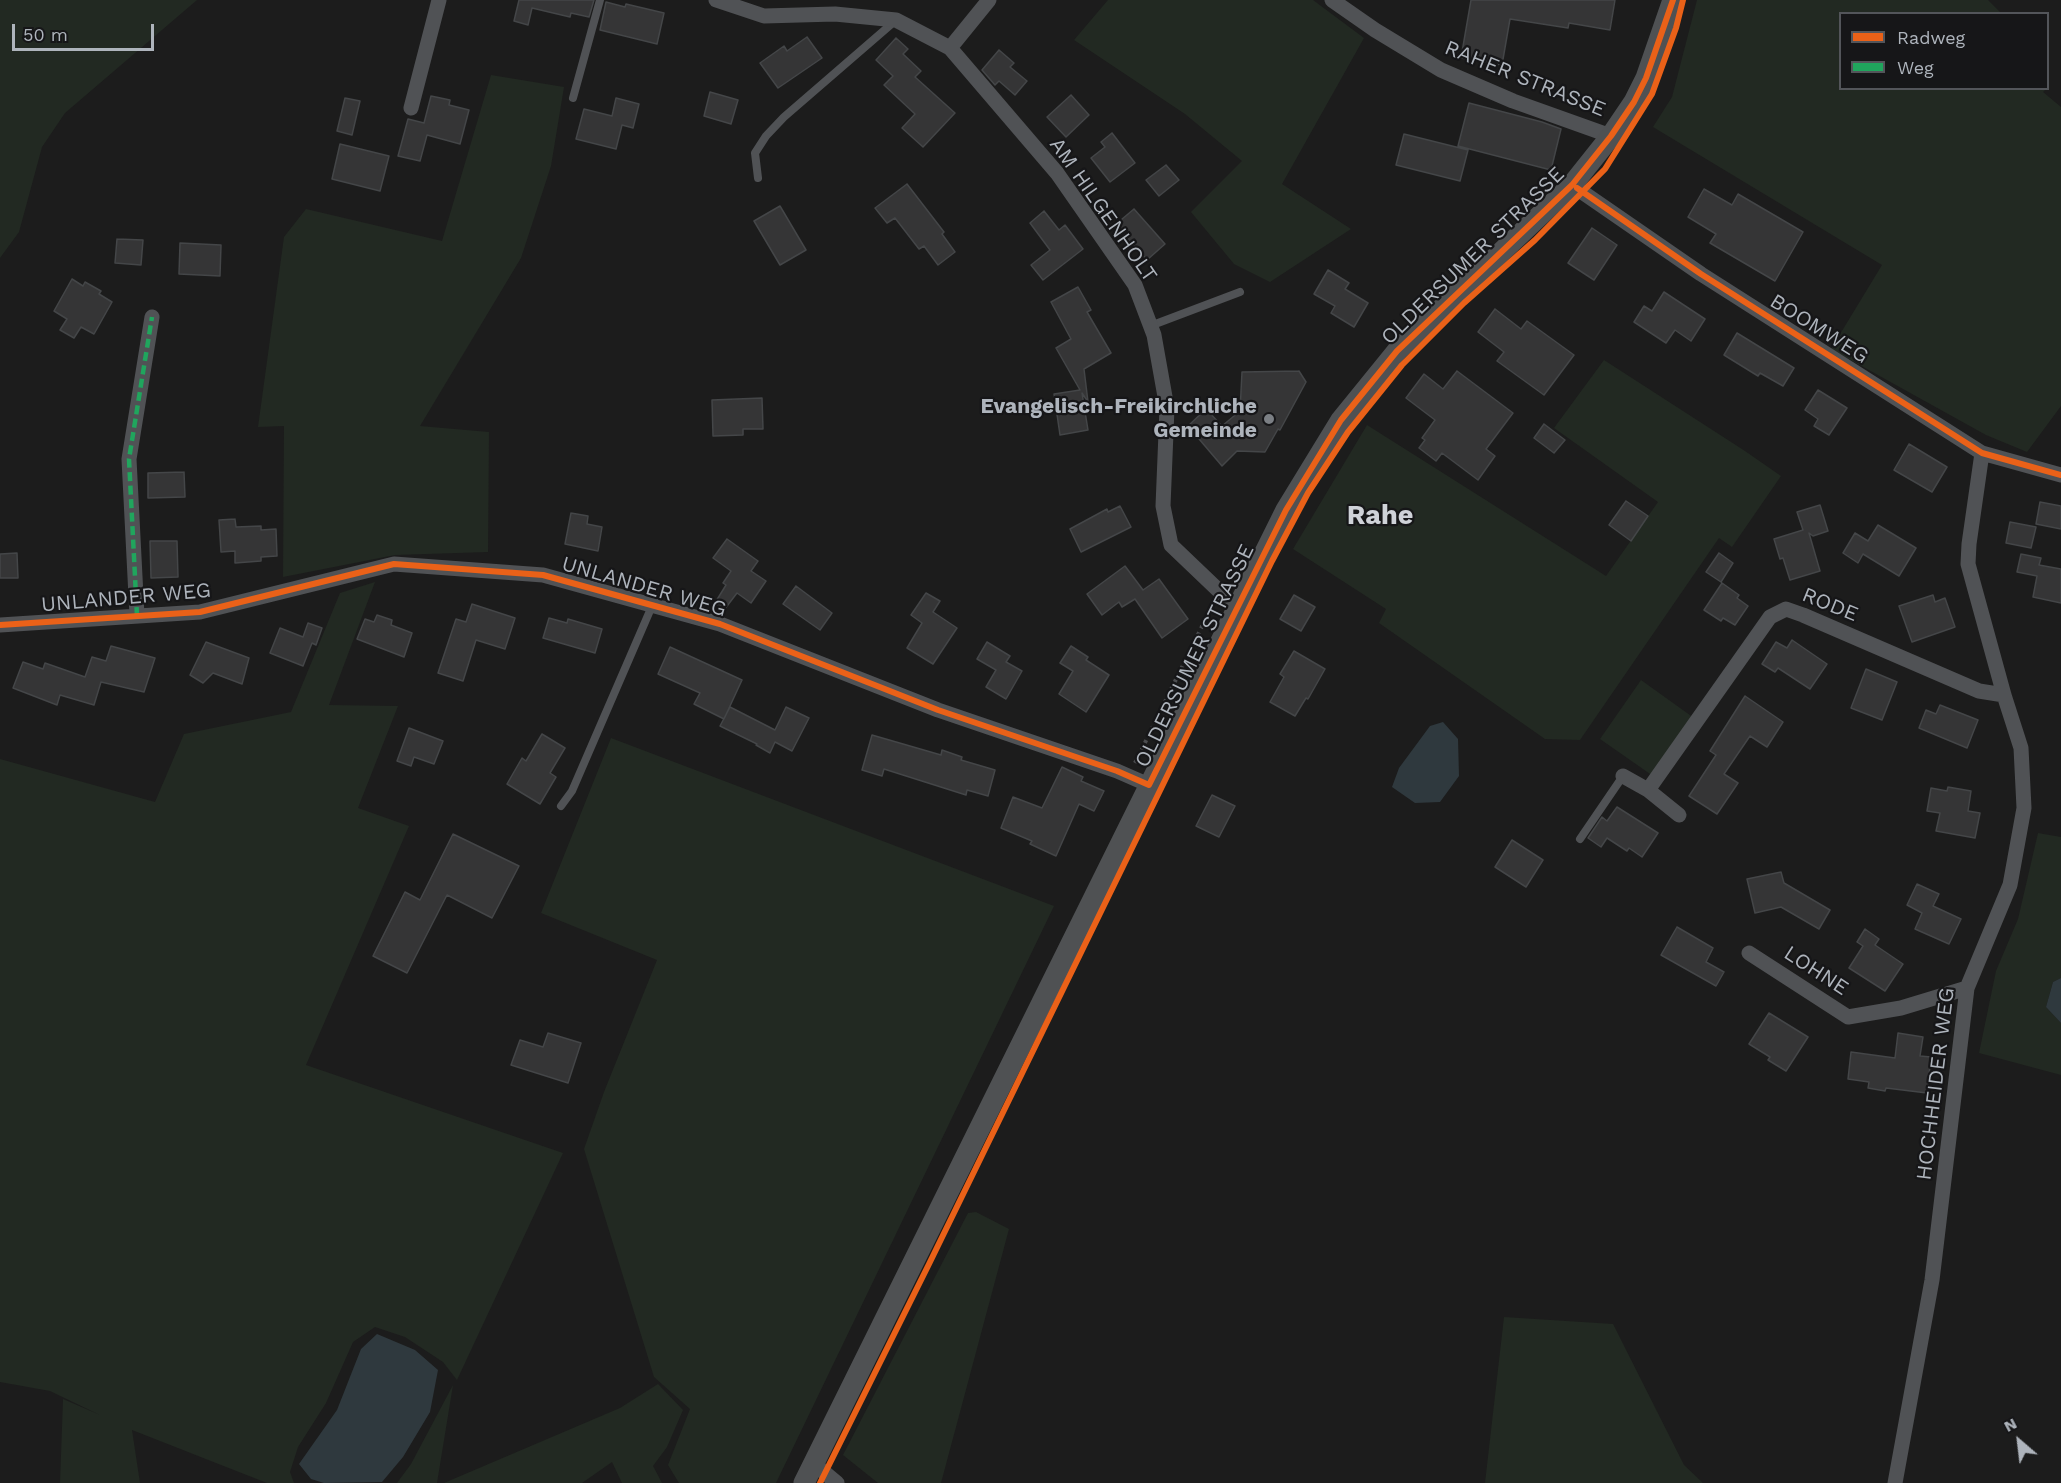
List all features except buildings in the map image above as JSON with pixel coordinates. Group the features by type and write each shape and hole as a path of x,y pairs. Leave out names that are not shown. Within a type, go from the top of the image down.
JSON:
{"main road":[{"name":"OLDERSUMER STRASSE","path":"804,1483 1286,510 1341,420 1397,351 1572,184 1611,136 1634,102 1646,78 1673,0"}],"street":[{"path":"411,108 439,0"},
{"path":"716,0 764,16 835,14 896,20 950,48 989,0"},
{"name":"RAHER STRASSE","path":"1332,0 1375,30 1441,70 1513,101 1611,136"},
{"name":"AM HILGENHOLT","path":"950,48 1057,173 1135,285 1154,336 1167,408 1163,506 1171,545 1237,608"},
{"name":"BOOMWEG","path":"1572,184 1701,274 1982,453 2061,475"},
{"path":"137,616 129,459 152,317"},
{"name":"HOCHHEIDER WEG","path":"1895,1483 1932,1280 1967,988 2010,885 2024,808 2021,748 1968,564 1982,453"},
{"name":"UNLANDER WEG","path":"0,625 200,612 394,564 543,575 720,624 938,710 1149,785"},
{"name":"RODE","path":"1648,790 1770,617 1786,609 1979,691 2004,695"},
{"path":"1623,776 1648,790 1679,815"},
{"name":"LOHNE","path":"1749,952 1848,1017 1901,1008 1967,988"},
{"path":"813,1463 837,1483"}],"lane":[{"path":"573,98 600,0"},
{"path":"758,178 755,153 766,136 784,117 896,20"},
{"path":"1150,326 1240,292"},
{"path":"561,806 572,792 652,606"},
{"path":"1580,839 1623,776"}],"path":[{"path":"1128,776 1219,592"}],"shaded area":[{"path":"0,0 197,0 65,113 42,147 19,232 0,258"},
{"path":"1108,0 1313,0 1364,38 1282,184 1351,229 1270,282 1234,264 1191,212 1242,161 1185,114 1074,40"},
{"path":"1697,0 1988,0 2000,12 1839,12 1839,90 2045,90 2043,92 2061,107 2061,406 2027,452 1986,435 1831,349 1882,265 1653,127 1672,97"},
{"path":"491,75 564,87 551,166 521,258 420,426 489,432 488,552 395,555 283,577 284,426 258,427 284,237 306,209 442,241"},
{"path":"1604,360 1781,476 1732,547 1719,538 1580,740 1545,739 1379,623 1386,609 1293,549 1367,425 1606,576 1658,502 1554,428"},
{"path":"375,582 329,705 398,706 358,808 409,826 306,1065 563,1153 457,1380 443,1362 405,1337 375,1327 353,1342 326,1403 298,1447 290,1472 294,1483 267,1483 132,1430 140,1483 60,1483 63,1399 100,1415 50,1391 0,1382 0,759 155,802 184,734 291,712 340,593"},
{"path":"1641,680 1694,718 1653,776 1600,739"},
{"path":"1443,722 1458,739 1459,776 1440,802 1415,803 1392,787 1399,768 1430,726"},
{"path":"611,738 1054,906 776,1483 679,1483 668,1465 690,1409 654,1377 584,1149 604,1092 657,960 541,913"},
{"path":"2038,833 2061,837 2061,978 2053,982 2046,1007 2061,1023 2061,1075 1979,1053 1996,971 2018,919"},
{"path":"2061,978 2061,1023 2046,1007 2053,982"},
{"path":"976,1212 1009,1229 941,1483 878,1483 843,1455 968,1213"},
{"path":"1504,1317 1613,1324 1684,1465 1703,1483 1485,1483"},
{"path":"377,1334 415,1350 438,1370 430,1412 403,1457 382,1482 324,1483 311,1479 299,1464 337,1410 361,1349"},
{"path":"658,1384 683,1410 667,1447 653,1466 662,1483 622,1483 612,1462 582,1483 444,1483 620,1408"},
{"path":"453,1385 437,1483 397,1483 411,1464"}],"marked path":[{"path":"137,616 129,459 152,317"}],"cycle path":[{"path":"0,625 200,612 394,564 543,575 720,624 938,710 1117,771 1149,785 1286,510 1341,420 1397,351 1572,185 1611,136 1634,102 1646,78 1673,0"},
{"path":"820,1483 1272,561 1308,493 1348,432 1402,365 1464,303 1535,240 1605,169 1652,94 1676,28 1683,0"},
{"path":"1577,188 1701,274 1982,453 2061,475"}],"place":[{"name":"Evangelisch-Freikirchliche Gemeinde","path":"1269,419"}],"district":[{"name":"Rahe","path":"1380,516"}]}
